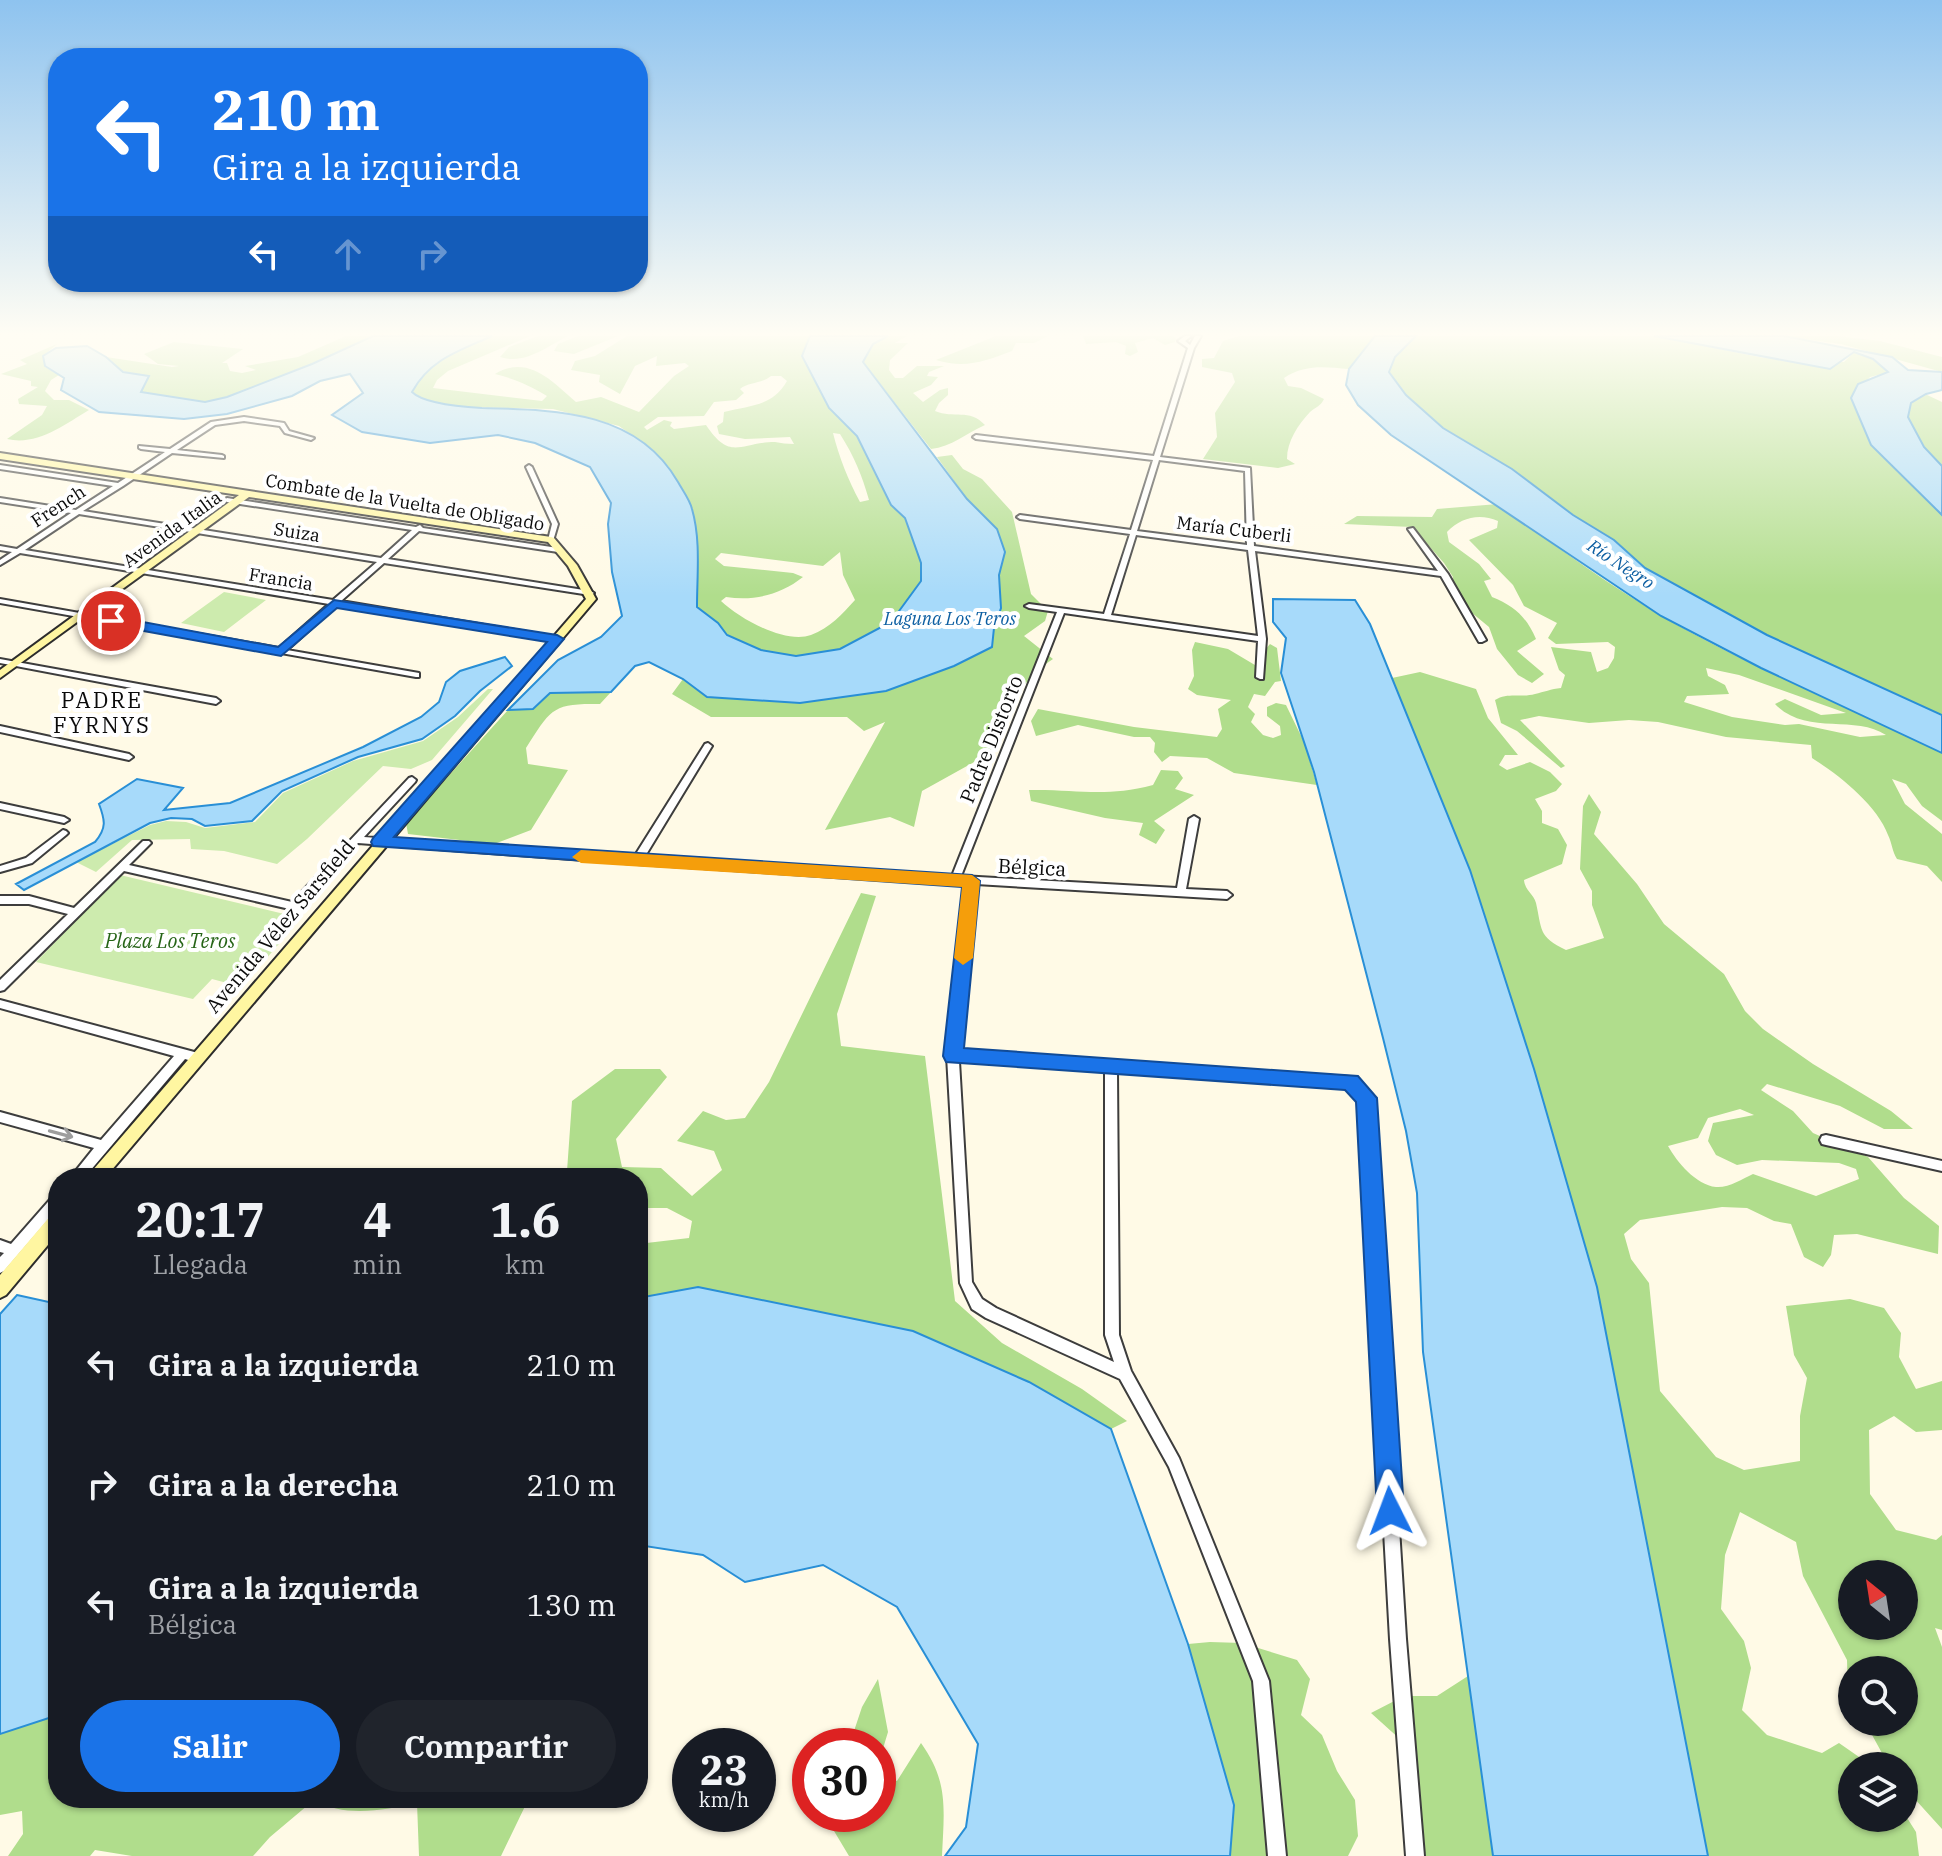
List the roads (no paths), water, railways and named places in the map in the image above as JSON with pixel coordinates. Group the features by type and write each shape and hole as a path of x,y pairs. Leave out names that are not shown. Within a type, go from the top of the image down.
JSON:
{"street":[{"name":"French","path":"0,563 216,423"},
{"name":"French","path":"271,423 282,424 287,432 311,438"},
{"path":"1107,617 1136,532 1167,423"},
{"path":"976,437 1248,469 1251,547 1262,639 1260,677"},
{"path":"141,447 222,457"},
{"name":"Combate de la Vuelta de Obligado","path":"0,456 134,476 237,497 554,545 590,593"},
{"path":"529,467 555,524 554,545"},
{"path":"2,469 121,485"},
{"name":"Avenida Italia","path":"0,675 76,614 237,497"},
{"name":"Suiza","path":"0,500 590,593"},
{"name":"María Cuberli","path":"1020,517 1444,574"},
{"path":"281,651 422,525"},
{"path":"1411,529 1444,574 1482,640"},
{"name":"Francia","path":"0,548 557,639"},
{"name":"Avenida Vélez Sarsfield","path":"88,1168 106,1154 557,639 591,599 590,593"},
{"path":"0,601 416,675"},
{"path":"1029,606 1262,639"},
{"name":"Padre Distorto","path":"955,879 1061,611"},
{"name":"Avenida Italia","path":"1,662 76,614"},
{"path":"1,662 216,701"},
{"path":"0,729 129,757"},
{"path":"637,861 708,746"},
{"name":"Avenida Vélez Sarsfield","path":"122,867 294,906 412,780"},
{"path":"0,806 64,820"},
{"path":"1181,892 1194,819"},
{"path":"0,869 29,861 63,833"},
{"name":"Bélgica","path":"357,840 637,861 1227,895"},
{"path":"0,987 146,843"},
{"path":"972,881 953,1056 966,1283 977,1304 1125,1374"},
{"path":"0,900 29,900 75,912"},
{"path":"0,1004 190,1056"},
{"path":"953,1056 1350,1082 1366,1098 1398,1639 1415,1856"},
{"path":"1111,1068 1112,1335 1125,1374 1174,1463 1261,1681 1277,1856"},
{"path":"0,1117 106,1154"},
{"path":"1826,1140 1942,1166"},
{"name":"Avenida Vélez Sarsfield","path":"99,1168 106,1154"},
{"path":"0,1267 48,1211"},
{"path":"0,1289 48,1232"},
{"path":"0,1246 14,1251"}],"water":[{"name":"Laguna Los Teros","path":"345,423 603,423 617,427 640,440 661,458 688,499 698,545 697,607 718,623 727,635 761,650 796,656 840,649 891,622 921,581 921,563 905,518 891,505 857,436 844,423 909,423 967,499 997,529 1005,552 999,575 1001,608 992,647 954,666 886,691 800,703 707,697 683,679 649,662 635,666 611,692 550,693 533,709 508,710 558,660 601,637 622,616 612,572 608,524 611,503 590,467 535,443 498,435 430,443 362,432"},
{"name":"Río Negro","path":"1377,423 1437,423 1512,469 1573,515 1614,540 1645,568 1767,635 1942,715 1942,753 1761,668 1661,616 1391,435"},
{"path":"1861,423 1911,423 1924,447 1942,466 1942,515 1871,445"},
{"path":"1273,599 1355,600 1370,624 1470,870 1534,1069 1597,1287 1708,1856 1493,1856 1423,1352 1417,1193 1406,1131 1314,772 1281,673 1286,638 1273,622"},
{"path":"505,657 512,666 455,716 422,739 358,757 282,791 252,821 205,826 192,819 171,818 150,823 24,890 16,884 95,842 104,824 99,804 137,779 183,788 164,810 230,803 363,747 421,717 439,702 446,682 460,671"},
{"path":"698,1287 913,1331 1029,1382 1111,1429 1188,1644 1234,1805 1230,1856 945,1856 966,1827 978,1744 897,1607 823,1565 745,1582 703,1555 648,1547 648,1296"},
{"path":"17,1295 48,1302 48,1718 0,1734 0,1314"}],"district":[{"name":"PADRE FYRNYS","path":"102,712"}],"park label":[{"name":"Plaza Los Teros","path":"170,940"}]}
